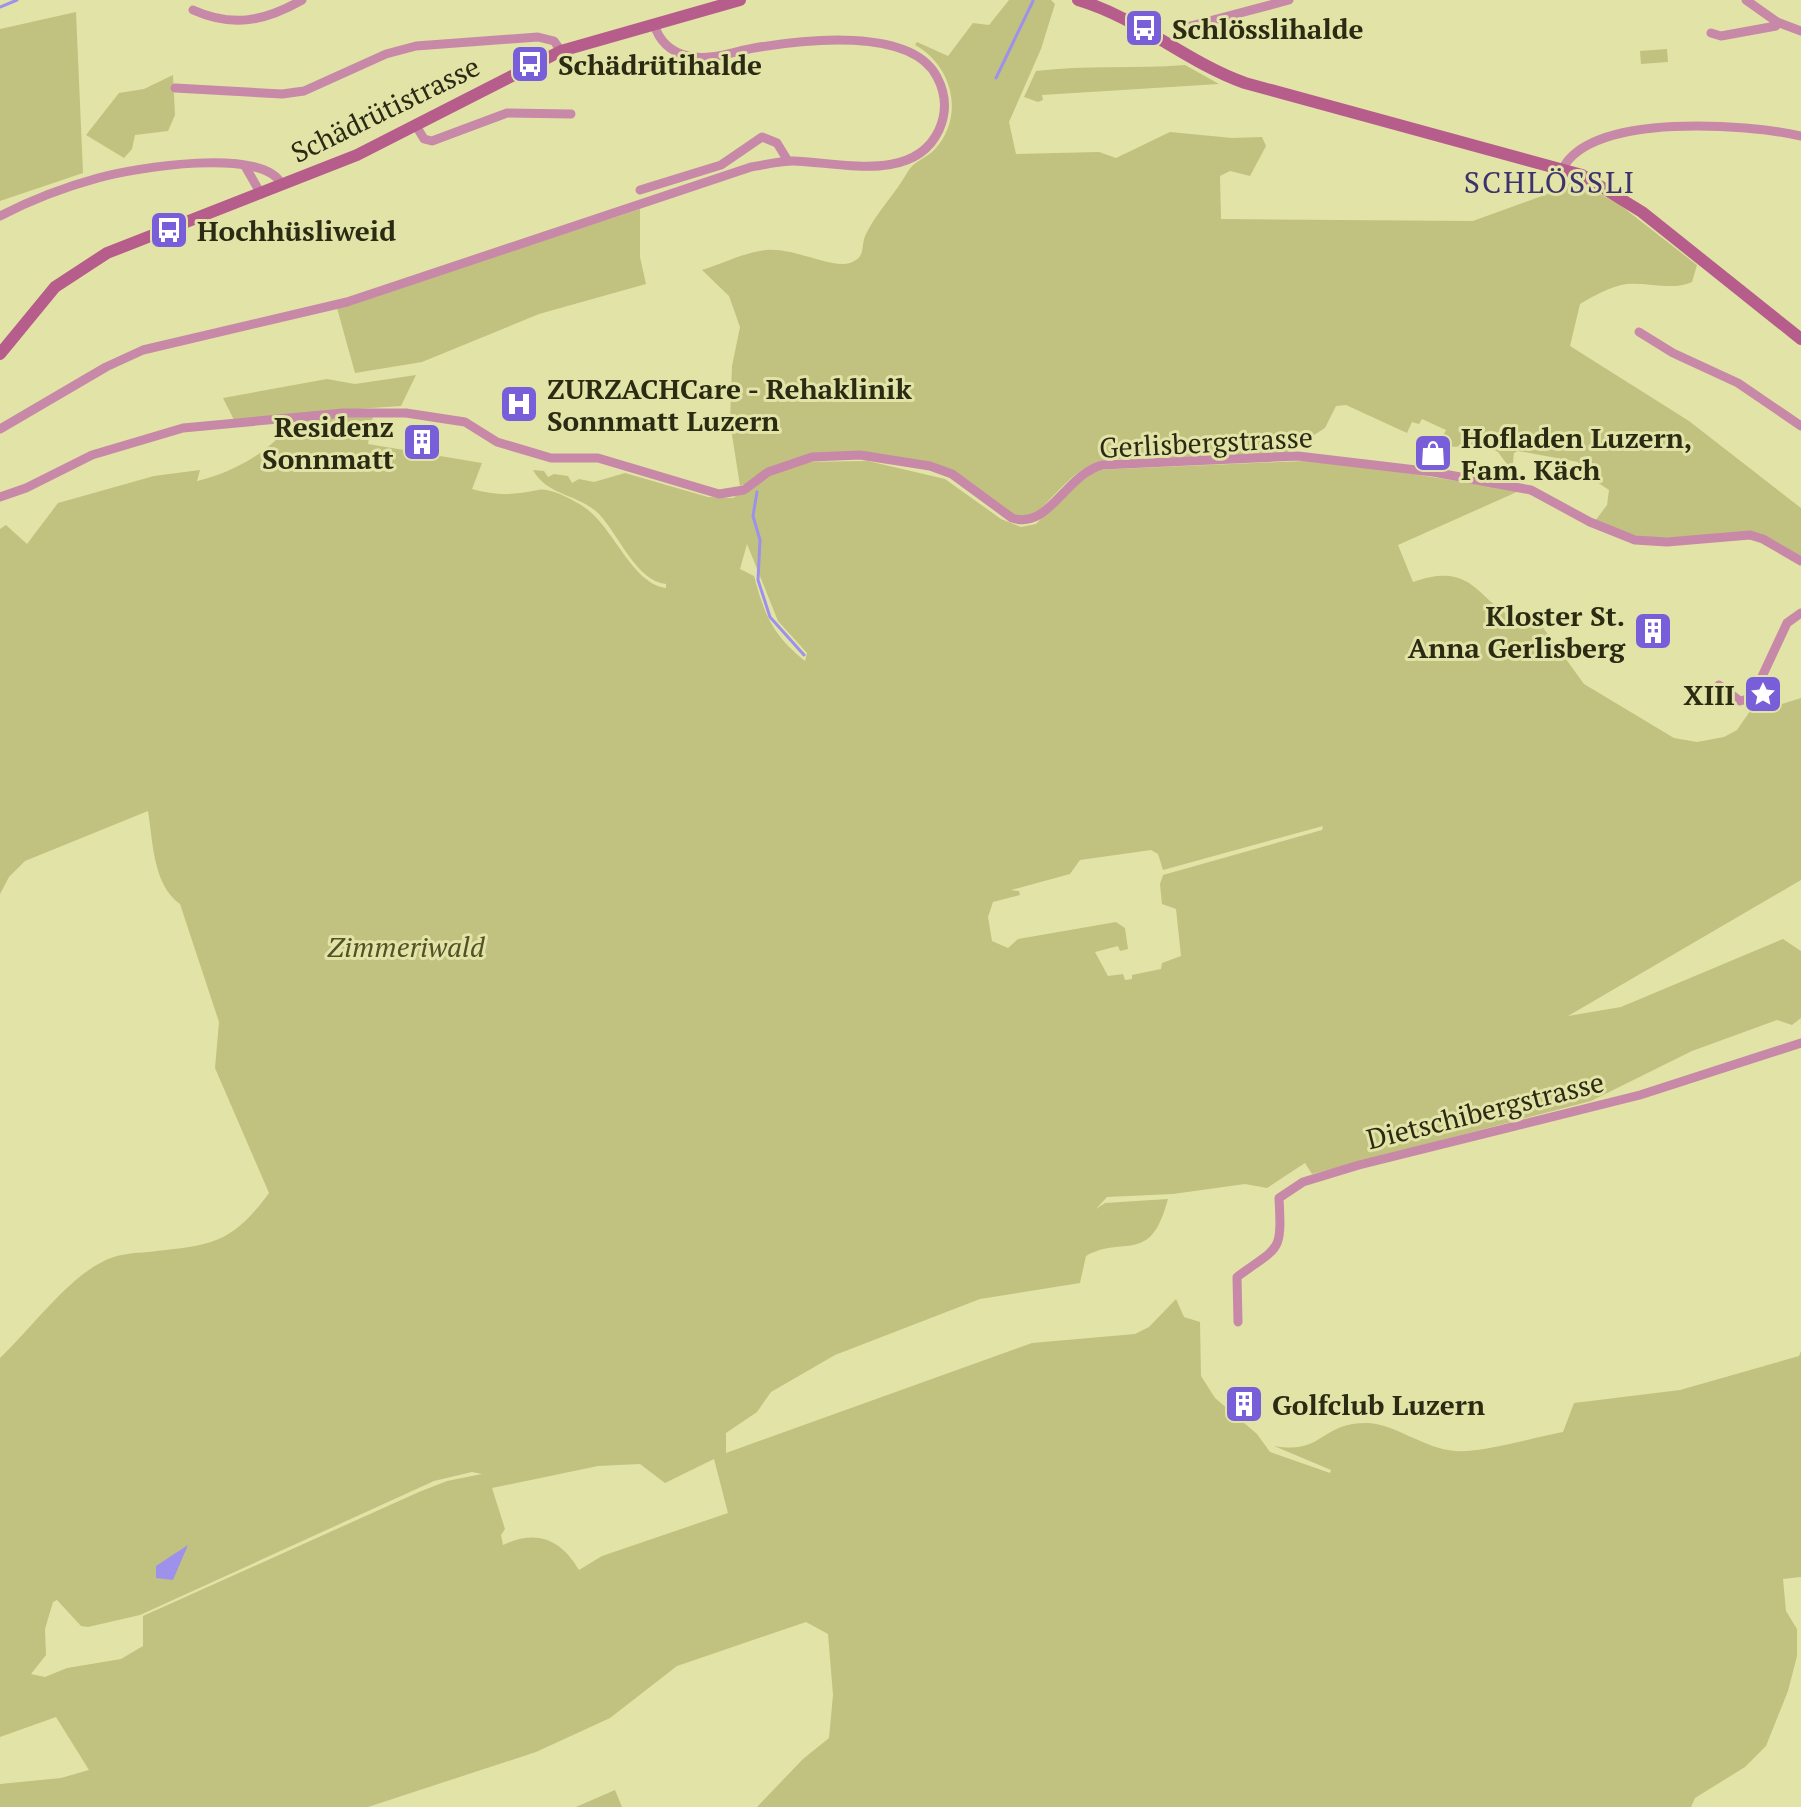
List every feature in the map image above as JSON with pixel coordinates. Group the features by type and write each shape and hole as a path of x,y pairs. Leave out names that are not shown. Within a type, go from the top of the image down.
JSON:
{"main road":[{"name":"Schädrütistrasse","path":"0,354 55,287 99,257 357,155 561,51 740,0"},
{"path":"1078,0 1112,11 1203,64 1245,83 1582,175 1642,212 1801,339"}],"street":[{"path":"193,10 213,19 246,21 279,12 302,0"},
{"path":"1179,29 1289,0"},
{"path":"1746,0 1777,22 1801,31"},
{"path":"1711,33 1721,36 1769,30 1777,22"},
{"path":"0,429 106,367 143,350 347,302 710,179 788,161 858,166 896,163 929,144 943,119 943,89 936,74 916,54 901,48 851,41 795,42 715,57 693,57 667,45 654,24"},
{"path":"175,88 261,94 304,91 386,54 436,42 538,37 554,41 561,51"},
{"path":"415,124 422,137 432,141 507,113 571,114"},
{"path":"1563,168 1576,149 1593,142 1673,125 1745,128 1801,136"},
{"path":"640,190 721,165 762,137 777,143 788,161"},
{"path":"0,216 58,191 116,174 224,163 269,172 282,185"},
{"path":"245,166 261,194"},
{"path":"1639,332 1673,353 1738,383 1801,426"},
{"name":"Gerlisbergstrasse","path":"0,497 26,488 92,455 183,428 343,413 446,418 475,426 497,442 551,458 598,458 707,492 734,493 768,472 800,460 860,455 952,474 1012,518 1031,521 1040,516 1073,479 1086,470 1102,465 1321,457 1380,468 1462,476 1531,490 1590,522 1635,540 1667,542 1737,535 1758,537 1801,561"},
{"path":"1719,685 1740,701 1752,698 1787,623 1801,613"},
{"name":"Dietschibergstrasse","path":"1238,1322 1237,1277 1276,1248 1281,1238 1279,1198 1303,1182 1640,1095 1801,1043"}],"green space":[{"path":"1009,0 1051,0 1055,4 1041,49 1009,122 1016,154 1099,152 1116,158 1170,132 1232,138 1262,137 1266,146 1250,176 1230,171 1220,176 1221,219 1473,221 1561,189 1574,180 1620,205 1697,265 1692,282 1677,286 1627,284 1591,298 1580,304 1570,346 1689,421 1801,508 1801,556 1766,536 1643,538 1595,521 1607,505 1609,490 1579,470 1578,462 1518,451 1514,453 1512,471 1498,452 1475,440 1472,446 1447,447 1450,441 1443,436 1446,430 1422,419 1419,424 1412,422 1407,433 1346,405 1336,406 1325,428 1284,454 1099,462 1077,473 1031,517 1013,515 933,464 821,453 740,486 730,422 732,366 740,327 729,296 702,270 766,250 842,264 859,258 864,238 875,219 910,169 935,149 950,122 952,107 946,78 928,54 915,45 917,42 948,56 973,23 989,25"},
{"path":"76,12 83,173 0,201 0,29"},
{"path":"1667,49 1668,62 1641,64 1640,51"},
{"path":"1185,65 1219,84 1042,95 1043,100 1038,102 1024,97 1036,71"},
{"path":"173,75 175,115 168,131 135,135 132,149 124,158 86,135 119,93 144,89"},
{"path":"640,209 640,257 646,284 539,314 422,362 355,373 337,308"},
{"path":"416,375 401,406 234,420 223,398 327,379 355,384"},
{"name":"Zimmeriwald","path":"333,416 373,416 368,444 482,463 472,489 505,494 543,490 562,495 594,516 643,576 666,588 666,584 655,581 637,566 599,514 546,485 533,470 544,471 548,477 554,474 568,476 572,483 579,479 594,482 625,473 708,497 733,498 774,471 802,462 868,461 945,479 1001,519 1021,527 1036,524 1078,479 1094,470 1326,460 1519,491 1398,545 1413,582 1449,576 1461,579 1514,618 1539,622 1584,684 1674,738 1697,742 1724,737 1737,730 1755,704 1782,704 1801,698 1801,880 1568,1016 1621,1007 1783,939 1801,951 1801,1018 1792,1025 1777,1020 1692,1051 1591,1101 1312,1174 1305,1163 1267,1188 1245,1184 1173,1194 1107,1197 1096,1209 1105,1203 1168,1199 1153,1234 1144,1241 1086,1256 1080,1283 980,1299 835,1355 771,1392 757,1412 726,1433 726,1453 1032,1343 1135,1334 1149,1327 1176,1299 1184,1317 1200,1322 1201,1376 1215,1398 1257,1434 1270,1452 1330,1473 1331,1470 1274,1446 1303,1446 1340,1427 1368,1423 1444,1449 1466,1451 1494,1447 1563,1432 1574,1403 1680,1390 1799,1356 1801,1351 1801,1577 1783,1579 1786,1611 1797,1629 1797,1656 1788,1691 1766,1746 1745,1767 1695,1798 1691,1807 757,1807 803,1759 829,1738 833,1695 828,1634 806,1622 677,1666 610,1718 536,1752 368,1807 0,1807 0,1784 61,1778 89,1770 56,1717 0,1737 0,1358 88,1270 107,1259 131,1253 189,1247 218,1239 243,1223 269,1193 215,1068 219,1022 180,904 164,886 159,874 148,811 25,861 9,877 0,894 0,529 6,525 27,544 58,503 154,476 200,470 197,481 222,473 261,452 290,423","holes":["747,544 778,621 807,653 805,661 777,633 754,576 740,569","1323,826 1322,830 1163,875 1160,884 1162,904 1176,909 1181,956 1162,963 1161,969 1132,975 1132,979 1125,980 1123,974 1108,976 1095,952 1118,946 1120,951 1128,949 1125,928 1116,922 1018,939 1008,948 992,941 988,917 993,902 1020,895 1019,891 1011,890 1070,874 1080,860 1151,850 1158,854 1163,870","714,1459 728,1513 602,1556 579,1570 564,1551 547,1540 526,1538 503,1545 501,1535 505,1529 492,1488 598,1466 640,1464 665,1483","472,1472 482,1474 447,1481 419,1492 143,1616 143,1646 121,1659 67,1668 45,1677 31,1674 46,1655 45,1629 53,1602 57,1600 81,1626 140,1615 434,1481"]},
{"path":"615,1790 622,1807 576,1807"}],"shaded area":[{"path":"188,1545 173,1580 156,1578 156,1566"}],"waterway":[{"path":"0,7 17,0"},
{"path":"996,78 1033,1"},
{"path":"757,492 753,516 760,540 758,580 770,617 804,655"}],"place":[{"name":"Schlösslihalde","path":"1144,28"},
{"name":"Schädrütihalde","path":"530,64"},
{"name":"Hochhüsliweid","path":"169,230"},
{"name":"ZURZACHCare - Rehaklinik Sonnmatt Luzern","path":"519,404"},
{"name":"Residenz Sonnmatt","path":"422,442"},
{"name":"Hofladen Luzern, Fam. Käch","path":"1433,453"},
{"name":"Kloster St. Anna Gerlisberg","path":"1653,631"},
{"name":"XIII","path":"1763,694"},
{"name":"Golfclub Luzern","path":"1244,1404"}],"district":[{"name":"SCHLÖSSLI","path":"1550,182"}]}
